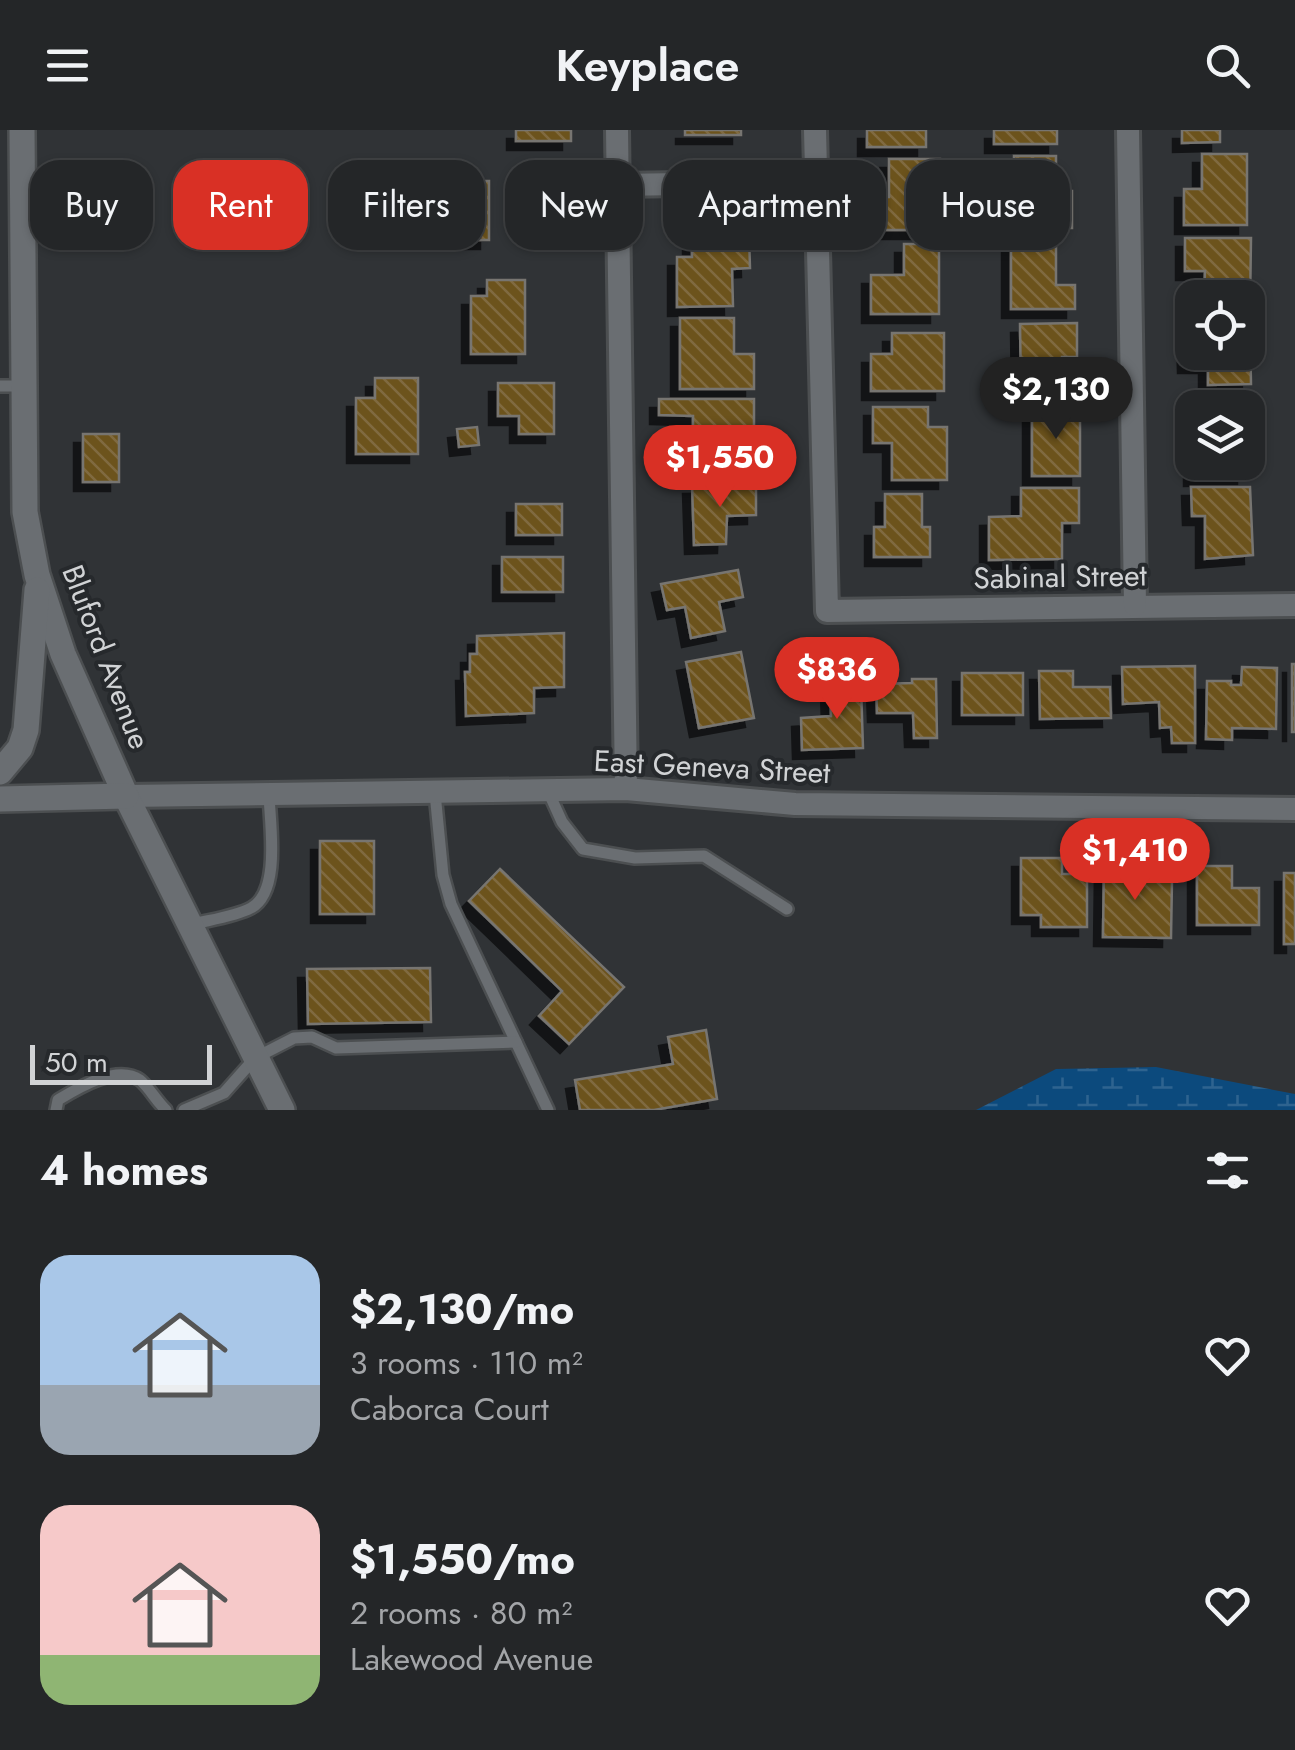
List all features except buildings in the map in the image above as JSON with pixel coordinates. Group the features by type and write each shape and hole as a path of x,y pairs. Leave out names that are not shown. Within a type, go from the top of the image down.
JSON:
{"street":[{"name":"Bluford Avenue","path":"22,130 12,386 26,512 38,575 64,654 126,796 282,1110"},
{"path":"617,130 617,160"},
{"path":"814,130 815,160"},
{"path":"1128,130 1135,605"},
{"path":"618,250 626,789"},
{"name":"Sabinal Street","path":"818,250 826,611 1295,605"},
{"path":"0,772 20,748 26,730 38,575"},
{"name":"East Geneva Street","path":"126,796 626,789 795,804 1295,809"},
{"path":"0,800 126,796"}],"lane":[{"path":"548,791 562,822 583,849 635,858 704,856 787,908"},
{"path":"435,792 443,875 451,904 548,1110"},
{"path":"189,924 252,908 266,892 271,863 269,794"},
{"path":"184,1110 224,1093 256,1058 294,1038 312,1036 336,1048 516,1042"},
{"path":"56,1110 58,1100 78,1088 99,1079 122,1076 139,1079 166,1110"}],"green space":[{"path":"1156,1067 1295,1094 1295,1110 976,1110 1056,1069"}]}
